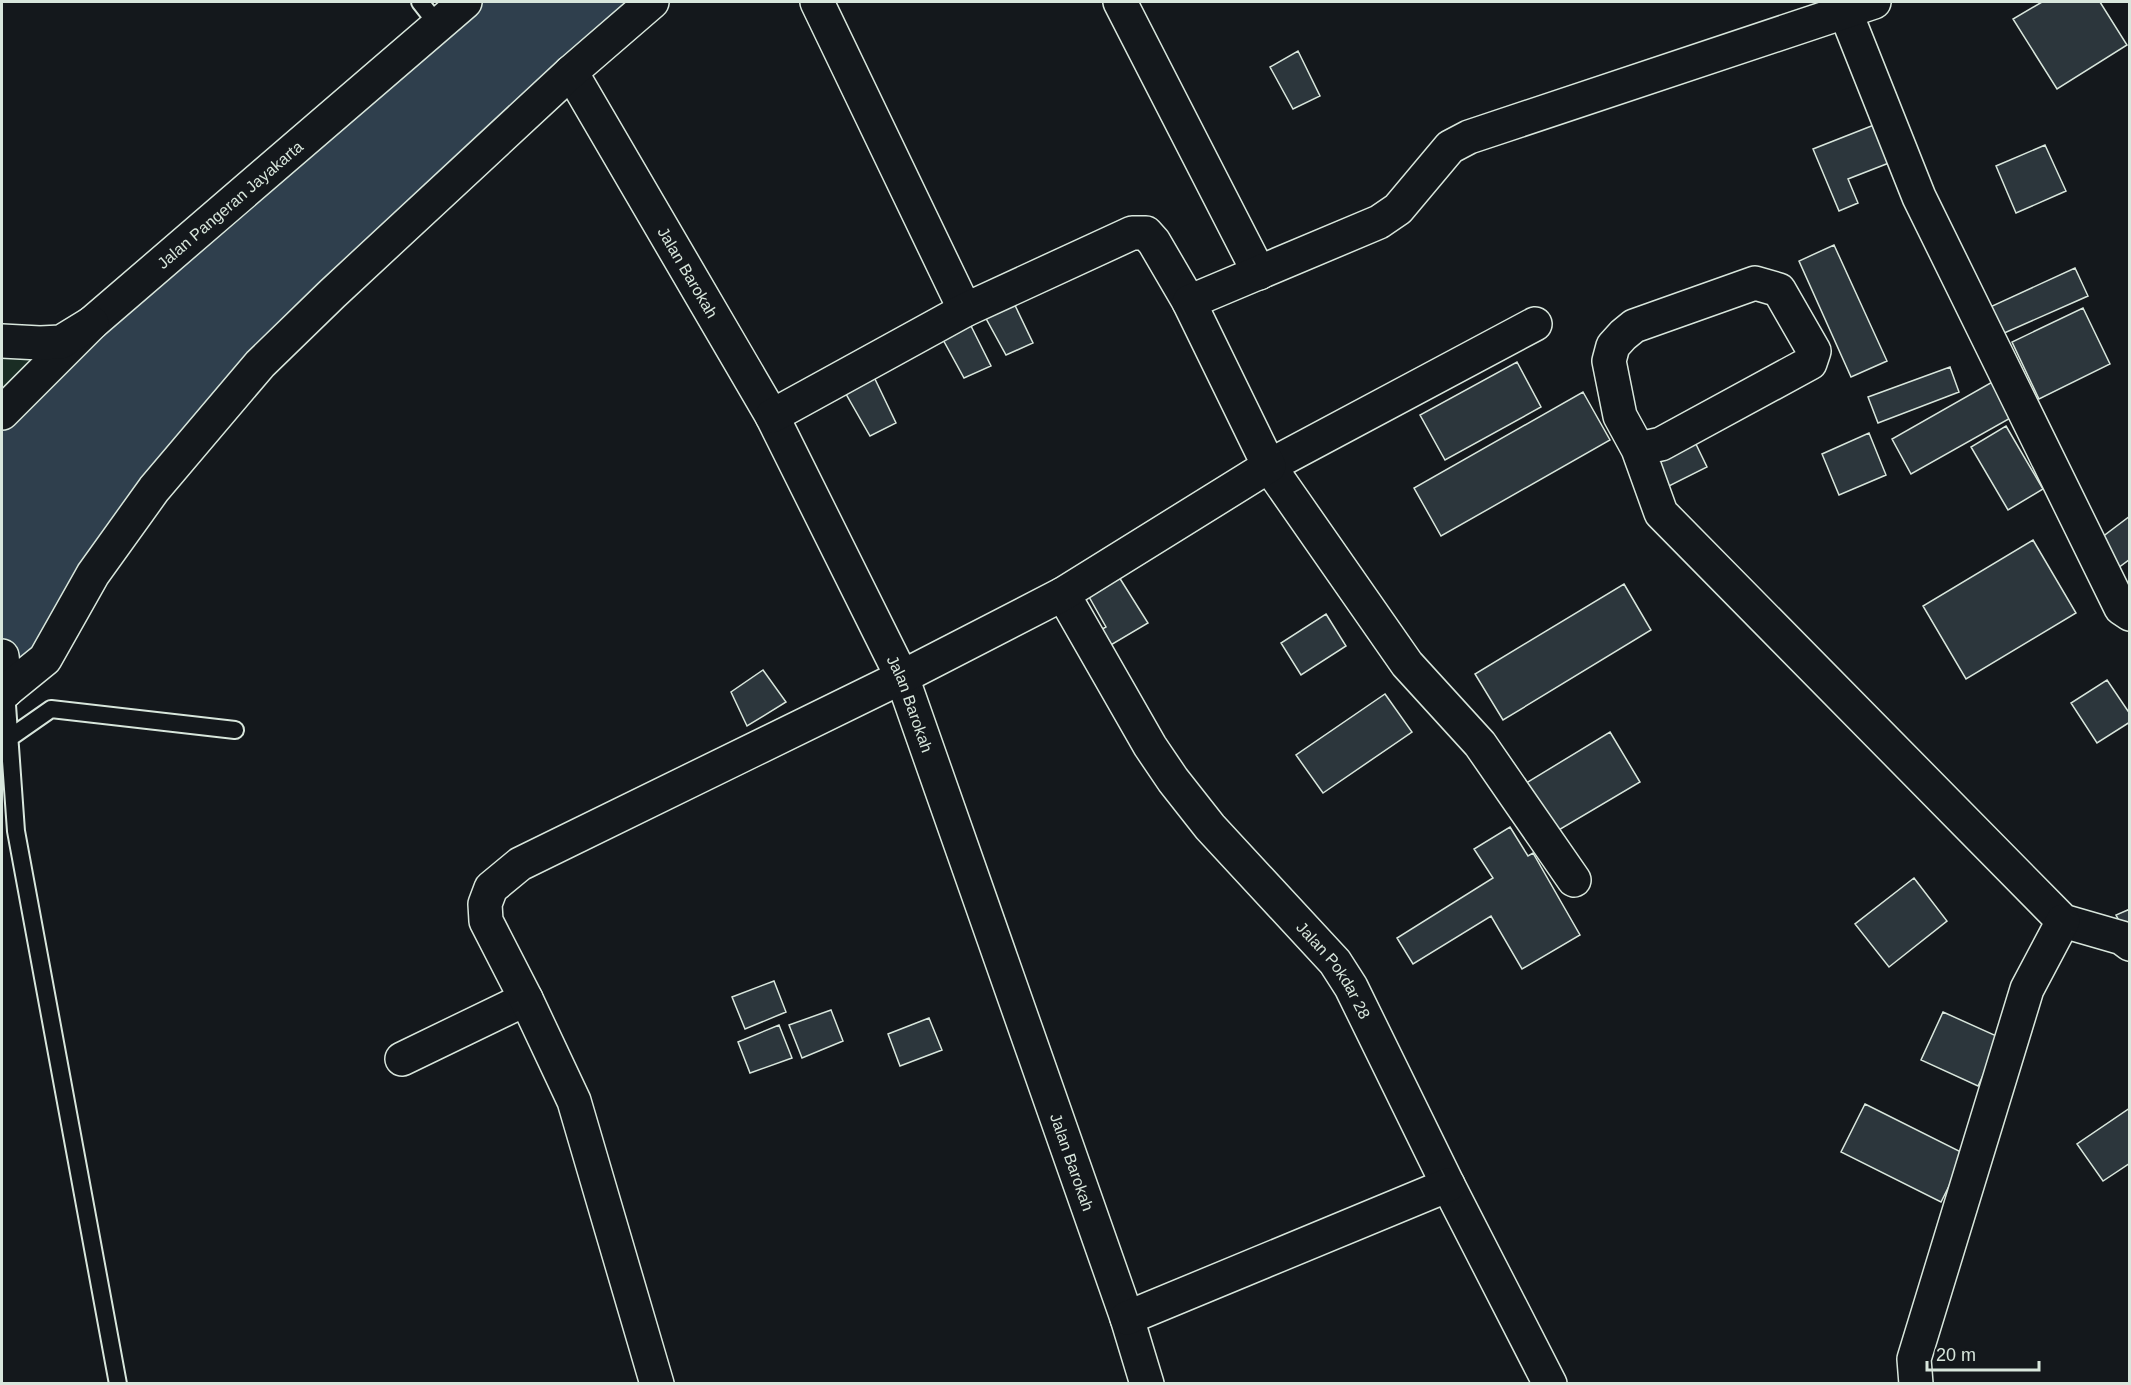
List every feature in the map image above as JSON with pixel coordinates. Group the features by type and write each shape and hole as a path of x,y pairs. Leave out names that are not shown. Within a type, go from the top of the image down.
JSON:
{"street":[{"name":"Jalan Pangeran Jayakarta","path":"2,413 92,323 429,13 465,2"},
{"path":"4,693 45,659 93,574 154,489 260,364 571,72 652,2"},
{"path":"817,2 965,310"},
{"path":"1120,2 1259,273"},
{"path":"1188,302 1379,222 1398,209 1450,147 1469,137 1859,6 1919,197 2121,608 2130,614"},
{"name":"Jalan Barokah","path":"571,72 772,416 902,677 1127,1318 1147,1383"},
{"path":"772,416 965,310 1132,233 1146,233 1154,242 1188,302 1269,466 1407,664 1480,744 1574,880"},
{"path":"1638,449 1661,444 1810,363 1814,351 1779,290 1755,283 1634,326 1613,346 1609,361 1620,416 1638,449 1661,513 2063,921 2122,938 2130,944"},
{"path":"2,342 62,342 92,323"},
{"path":"657,1383 573,1101 526,999 486,921 484,904 491,888 520,864 902,677 1063,594 1269,466 1535,324"},
{"name":"Jalan Pokdar 28","path":"1063,594 1150,746 1173,780 1210,827 1335,962 1346,978 1448,1185 1551,1383"},
{"path":"2,656 4,693"},
{"path":"1916,1383 1914,1359 2027,989 2063,921"},
{"path":"402,1059 526,999"},
{"path":"1127,1318 1448,1185"}],"lane":[{"path":"4,693 16,831 118,1383"},
{"path":"8,739 51,709 235,730"}],"green space":[{"path":"2,341 61,342 2,413"}],"water":[{"path":"465,2 652,2 332,294 2,694 2,413"}],"building":[{"path":"2042,2 2100,2 2127,45 2057,89 2013,19"},
{"path":"1298,51 1320,96 1293,109 1270,67"},
{"path":"1879,123 1894,161 1848,179 1858,203 1839,211 1813,149"},
{"path":"2045,145 2066,191 2016,213 1996,166"},
{"path":"1834,245 1887,361 1851,377 1799,261"},
{"path":"2075,268 2088,296 2002,334 1990,307"},
{"path":"1011,297 1033,343 1006,355 983,313"},
{"path":"2083,308 2110,364 2039,399 2012,342"},
{"path":"968,320 991,366 964,378 941,336"},
{"path":"1517,362 1541,407 1445,460 1420,415"},
{"path":"1950,367 1959,392 1878,423 1868,397"},
{"path":"874,377 896,423 870,436 846,394"},
{"path":"1994,381 2014,416 1911,474 1892,439"},
{"path":"1583,392 1610,440 1441,536 1414,488"},
{"path":"2006,426 2043,489 2008,510 1971,447"},
{"path":"1869,433 1886,475 1839,495 1822,454"},
{"path":"1693,438 1707,467 1665,488 1651,459"},
{"path":"2130,516 2130,559 2118,568 2097,541"},
{"path":"2033,540 2076,613 1966,679 1923,606"},
{"path":"1119,577 1148,623 1099,652 1090,636 1106,627 1088,595"},
{"path":"1624,584 1651,630 1503,720 1475,674"},
{"path":"1326,614 1346,646 1301,675 1281,643"},
{"path":"763,670 786,702 747,726 731,692"},
{"path":"2107,680 2130,714 2130,722 2097,743 2071,703"},
{"path":"1385,694 1412,732 1323,793 1296,755"},
{"path":"1610,732 1640,782 1547,837 1518,788"},
{"path":"1510,827 1528,856 1533,853 1580,935 1522,969 1491,916 1413,964 1397,938 1493,878 1474,849"},
{"path":"1914,878 1947,921 1889,967 1855,924"},
{"path":"2130,909 2130,925 2123,928 2116,915"},
{"path":"774,981 786,1012 745,1029 732,997"},
{"path":"831,1010 843,1041 802,1058 789,1025"},
{"path":"1943,1012 2001,1038 1978,1086 1921,1060"},
{"path":"929,1018 942,1050 900,1066 888,1034"},
{"path":"779,1025 792,1058 750,1073 738,1042"},
{"path":"1865,1104 1965,1154 1941,1202 1841,1152"},
{"path":"2130,1108 2130,1163 2103,1181 2077,1144"}]}
